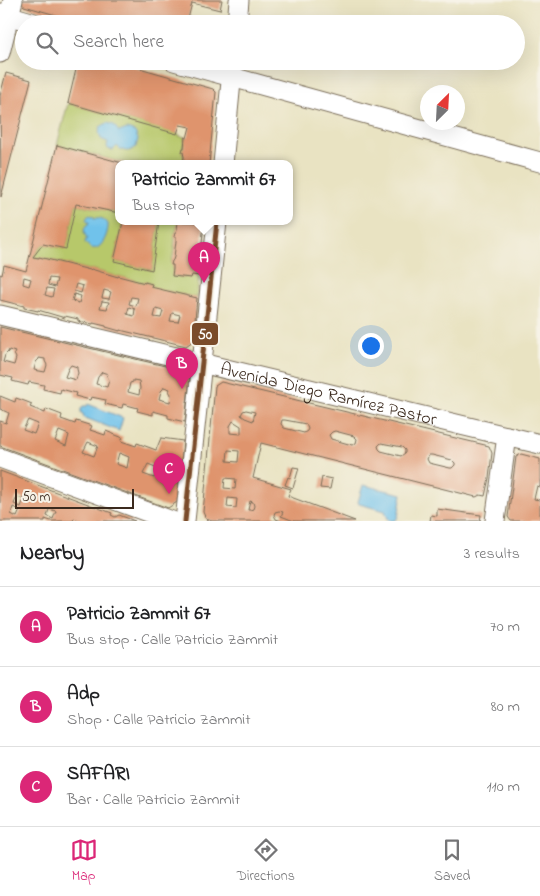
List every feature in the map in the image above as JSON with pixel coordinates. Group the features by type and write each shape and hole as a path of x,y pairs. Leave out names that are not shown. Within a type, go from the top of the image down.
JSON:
{"street":[{"path":"238,15 239,0"},
{"path":"0,53 7,10"},
{"path":"223,160 232,70"},
{"path":"235,70 540,162"},
{"path":"185,521 217,225"},
{"name":"Avenida Diego Ramírez Pastor","path":"0,315 540,444"},
{"path":"495,521 507,436"},
{"path":"0,458 172,521"}],"green space":[{"path":"68,103 185,137 182,152 184,160 115,161 57,145"},
{"path":"76,204 115,212 115,225 122,225 114,261 152,270 159,225 178,225 171,264 173,265 172,276 191,278 192,275 199,276 197,298 151,287 152,284 145,282 33,257 43,244 66,249"}],"water":[{"path":"107,123 114,125 119,132 127,129 135,132 138,139 136,147 128,151 124,151 117,146 113,150 108,149 108,142 101,139 99,132 100,127"},
{"path":"89,215 102,219 108,224 104,240 98,247 94,248 89,247 85,242 87,238 84,230 89,223 86,219"},
{"path":"88,404 123,418 119,431 83,417 81,409"},
{"path":"363,485 402,494 396,520 388,519 385,511 359,504"}],"building":[{"path":"19,0 222,0 220,10 192,3 189,15 56,15 24,6"},
{"path":"76,70 146,70 213,89 216,92 209,160 184,160 182,152 185,137 187,138 190,127 180,125 177,134 68,103"},
{"path":"6,73 31,80 1,197 0,96"},
{"path":"57,145 115,161 115,212 76,204 66,249 43,244 33,257 145,282 152,284 151,287 197,298 193,341 186,346 78,321 78,319 65,316 65,318 24,308 24,306 0,300 0,274 2,275 4,265 26,271","holes":["24,277 31,279 29,286 23,284","49,278 57,279 55,287 48,285","76,284 83,286 81,293 74,291","47,288 54,289 52,297 45,295","104,290 111,292 109,299 102,298","74,294 81,296 79,303 72,301","131,297 138,298 136,306 129,304","102,301 109,302 107,309 100,308","129,307 135,309 134,316 127,314","156,309 163,311 161,318 154,317","172,313 180,315 178,322 170,321"]},
{"path":"122,225 159,225 152,270 114,261"},
{"path":"177,225 204,225 199,276 192,275 191,278 172,276 173,265 171,265 174,257 176,237 174,237"},
{"path":"0,327 186,371 190,376 185,422 168,418 168,415 153,411 153,415 137,411 138,408 123,404 122,408 105,404 106,400 91,397 90,400 75,396 76,393 61,389 60,393 43,389 44,385 29,382 28,385 12,381 13,378 0,375","holes":["9,350 15,352 14,365 3,362","39,358 45,359 47,365 45,372 34,370","71,365 77,367 76,380 65,377","102,372 108,374 107,387 96,384","133,380 139,381 139,395 128,392 130,383","164,387 170,389 170,402 159,399"]},
{"path":"221,382 489,446 492,453 485,496 480,495 476,497 261,443 253,478 291,489 288,496 355,521 294,521 281,516 283,512 279,511 275,512 274,515 276,519 281,521 212,521 206,519 203,512 215,386","holes":["246,410 255,412 253,421 241,415","282,420 306,424 308,429 304,433 284,428 281,424","233,421 241,426 241,434 230,433 230,426","335,431 354,436 357,439 356,443 352,445 331,439 329,435","381,443 402,447 405,453 401,456 381,451 378,446","228,450 239,451 238,462 227,461","429,455 432,455 452,460 455,465 450,468 429,463 427,459","225,478 236,479 235,489 224,488","228,498 237,499 236,508 227,507","250,501 253,502 253,509 248,510"]},
{"path":"0,396 15,402 16,398 32,404 30,407 45,413 46,409 62,415 61,419 75,424 76,421 92,426 90,430 105,435 106,431 123,438 121,441 136,446 137,443 156,450 161,438 183,441 177,502 168,508 0,446 0,421 6,423 9,413 0,409","holes":["28,420 38,424 34,434 23,430","59,431 69,435 66,446 55,441","88,442 98,446 94,456 83,452","119,453 129,457 127,468 116,464","148,464 158,468 154,478 143,474"]},
{"path":"521,454 540,459 540,487 537,486 534,499 540,500 540,521 511,521 508,517 516,457"},
{"path":"293,467 299,468 293,488 285,485 288,477 290,478"},
{"path":"0,471 112,513 111,515 115,517 119,515 135,521 82,521 74,518 73,521 51,521 45,519 45,521 0,521","holes":["17,497 24,499 21,507 14,504","13,507 20,510 17,517 11,514","49,509 56,511 53,519 47,516"]},
{"path":"322,477 332,479 330,489 320,488"},
{"path":"437,509 481,515 480,521 430,521 431,515 437,516"}],"transit line":[{"name":"50","path":"185,521 217,225"}],"place":[{"name":"Patricio Zammit 67","path":"204,283"},
{"name":"Adp","path":"182,389"},
{"name":"SAFARI","path":"169,494"}]}
